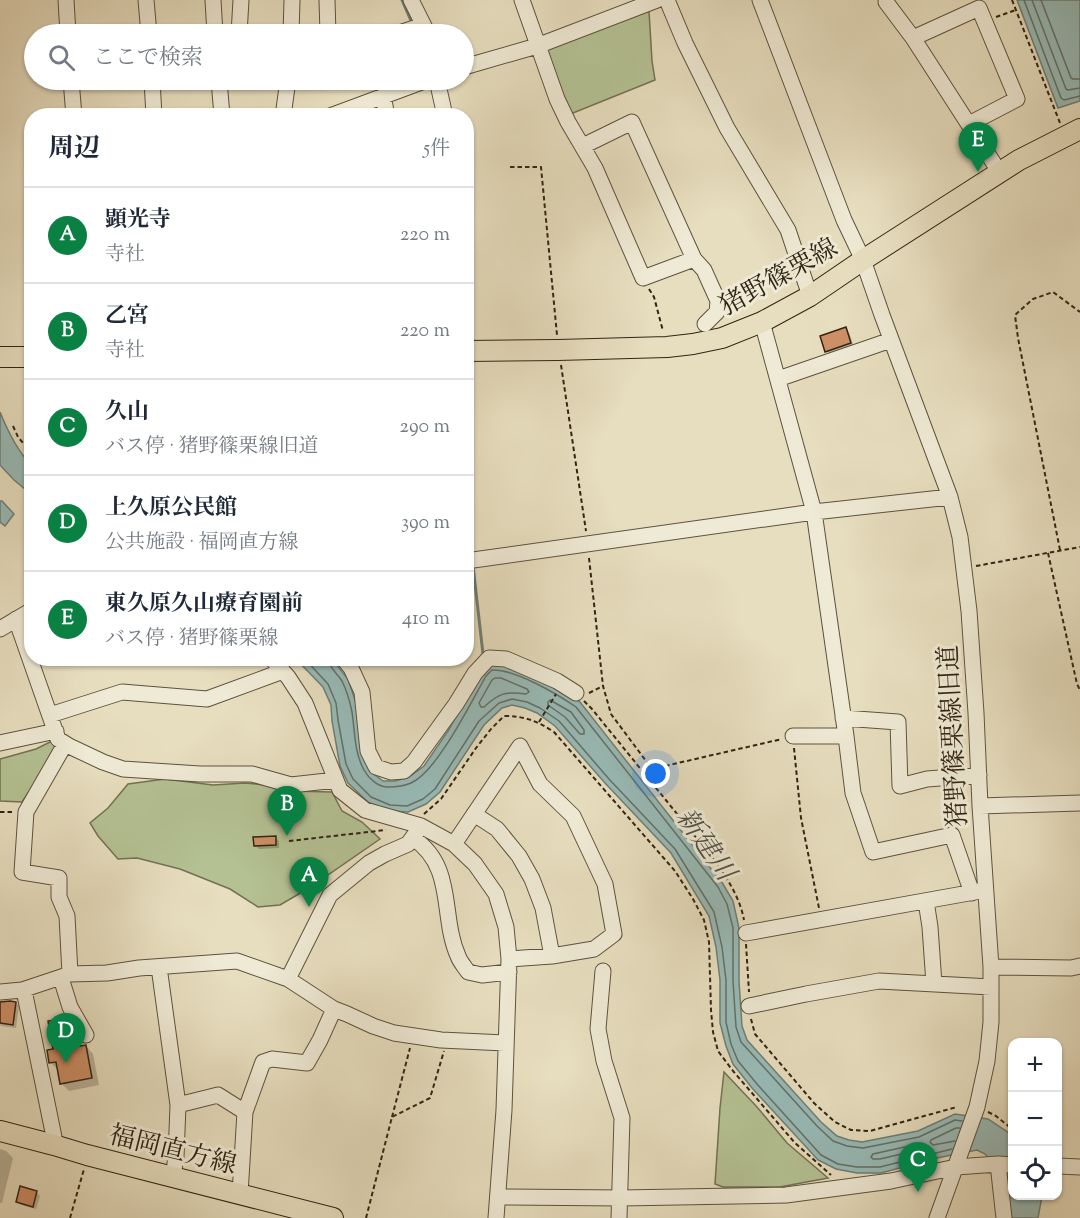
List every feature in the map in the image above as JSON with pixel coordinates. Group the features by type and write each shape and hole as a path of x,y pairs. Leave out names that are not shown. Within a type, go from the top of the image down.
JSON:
{"main road":[{"name":"猪野篠栗線","path":"474,351 668,346 722,338 762,322 810,296 1019,160 1072,133"},
{"path":"0,357 24,357"},
{"name":"福岡直方線","path":"0,1131 333,1218"}],"street":[{"path":"66,0 67,24"},
{"path":"146,0 148,24"},
{"path":"213,0 215,24"},
{"path":"240,24 241,0"},
{"path":"291,24 292,0"},
{"path":"327,0 327,24"},
{"path":"411,0 423,24"},
{"path":"522,0 557,99 595,168 643,278 694,259"},
{"path":"474,64 537,46 657,0"},
{"path":"667,0 685,43 727,128 788,230 810,296"},
{"name":"猪野篠栗線旧道","path":"760,0 844,220 863,260 950,497 960,537 971,645 979,775 979,891 991,967 991,1022 987,1060 977,1107 937,1218"},
{"path":"886,2 913,38 1000,174"},
{"path":"913,38 979,8 1017,99 969,124"},
{"path":"72,90 73,108"},
{"path":"153,90 154,108"},
{"path":"220,90 221,108"},
{"path":"284,108 287,90"},
{"path":"351,108 400,90"},
{"path":"439,90 443,108"},
{"path":"383,96 385,108"},
{"path":"583,146 632,122 694,259 704,270 718,301 717,312 705,324"},
{"path":"746,933 979,891 952,835 873,852 853,793 814,512 762,322"},
{"path":"778,380 891,340"},
{"path":"474,560 814,512 950,497"},
{"path":"0,629 24,614"},
{"path":"16,619 24,642"},
{"path":"350,666 362,692 368,751 376,767 391,772 404,771 414,762 456,704 475,673 489,658 506,659 562,684 576,693"},
{"path":"33,666 58,739 102,762 123,769 200,774 252,774 291,784 336,780"},
{"path":"278,666 305,703 340,790 365,810 417,832 454,843 475,864 496,894 506,927 509,965 504,1110 496,1218"},
{"path":"50,715 122,692 207,699 282,671"},
{"path":"843,718 898,722 900,786 927,780 979,775"},
{"path":"0,743 56,731"},
{"path":"793,736 846,736"},
{"path":"66,744 26,812 22,872 59,878 59,897 67,916 66,976 70,1007 86,1035"},
{"path":"417,832 421,843 433,857 441,875 448,903 452,939 458,958 468,972 482,975 509,965 594,949 614,934 605,884 573,816 540,784 520,746 454,843"},
{"path":"980,806 1080,803"},
{"path":"474,814 497,829 519,856 532,879 543,908 552,956"},
{"path":"288,979 330,895 369,863 408,844 417,832"},
{"path":"926,901 934,984"},
{"path":"0,992 22,990 66,976 237,961 288,979 334,1009 393,1033 448,1041 505,1043"},
{"path":"991,967 1071,968 1080,966"},
{"path":"159,967 178,1106 173,1177"},
{"path":"603,971 598,1029 604,1061 622,1118 619,1218"},
{"path":"749,1006 879,981 991,987"},
{"path":"22,990 25,995 54,1145"},
{"path":"240,1194 244,1112 263,1062 272,1059 307,1063 334,1009"},
{"path":"178,1106 218,1095 244,1112"},
{"path":"498,1197 786,1196 891,1180 956,1167 1005,1164 1004,1218"},
{"path":"1062,1166 1080,1167"}],"path":[{"path":"1012,0 1056,110 1072,133"},
{"path":"985,21 1016,10"},
{"path":"510,167 541,167 558,350 588,544 603,686 611,714 652,770 793,736 801,818 821,919"},
{"path":"643,278 654,297 668,346"},
{"path":"1060,550 1015,315 1033,299 1053,292 1080,312"},
{"path":"13,426 24,444"},
{"path":"964,568 1080,547"},
{"path":"1048,553 1080,690"},
{"path":"539,722 562,684"},
{"path":"576,693 651,781 731,885 741,908 746,933 749,1006 755,1035 814,1103 835,1122 852,1130 870,1131 957,1107"},
{"path":"417,832 423,814 441,799 490,729 504,716 519,716 539,722 554,732 675,871 704,920 709,942 713,1032 718,1051 795,1143 845,1187"},
{"path":"290,841 383,830"},
{"path":"366,1218 414,1036"},
{"path":"392,1117 430,1098 448,1041"},
{"path":"977,1107 996,1116 1008,1126"},
{"path":"70,1218 87,1155"}],"green space":[{"path":"649,11 655,80 568,115 542,50"},
{"path":"52,741 58,749 22,802 0,801 0,759 36,749"},
{"path":"165,779 213,785 245,783 266,785 289,791 332,792 342,811 362,822 380,839 280,905 258,907 230,889 180,869 137,858 118,859 98,836 90,823 108,808 128,784"},
{"path":"724,1072 787,1143 828,1178 780,1187 723,1187 715,1184"}],"water":[{"path":"1017,0 1080,0 1080,101 1058,108"},
{"path":"0,412 6,427 24,457 24,488 0,465"},
{"path":"0,501 14,514 5,526 0,522"},
{"path":"490,664 503,664 580,702 723,884 733,901 739,928 742,1026 747,1040 821,1122 837,1136 849,1140 862,1142 918,1131 955,1114 988,1119 1008,1132 1008,1200 1041,1200 1038,1218 1010,1218 1005,1175 985,1154 977,1150 881,1173 857,1173 836,1169 818,1160 733,1064 720,1023 720,980 709,916 671,853 555,726 537,713 525,708 512,705 502,708 484,725 440,792 426,804 408,812 389,811 368,802 348,783 340,766 331,705 323,687 303,666 338,666 348,679 358,709 369,766 383,781 395,781 409,777 424,766 448,731 482,671"}],"building":[{"path":"846,327 851,343 825,352 820,336"},
{"path":"276,836 276,845 254,846 253,837"},
{"path":"0,1002 16,1002 13,1025 0,1023"},
{"path":"65,1018 70,1027 74,1047 86,1045 92,1078 60,1084 56,1062 49,1063 47,1050 53,1049 48,1021"},
{"path":"20,1186 37,1191 33,1207 16,1202"}],"waterway":[{"path":"402,0 412,23"},
{"path":"474,575 484,657"}],"place":[{"name":"東久原久山療育園前","path":"978,172"},
{"name":"乙宮","path":"287,836"},
{"name":"顕光寺","path":"309,907"},
{"name":"上久原公民館","path":"66,1063"},
{"name":"久山","path":"918,1192"}],"water label":[{"name":"新建川","path":"706,844"}]}
